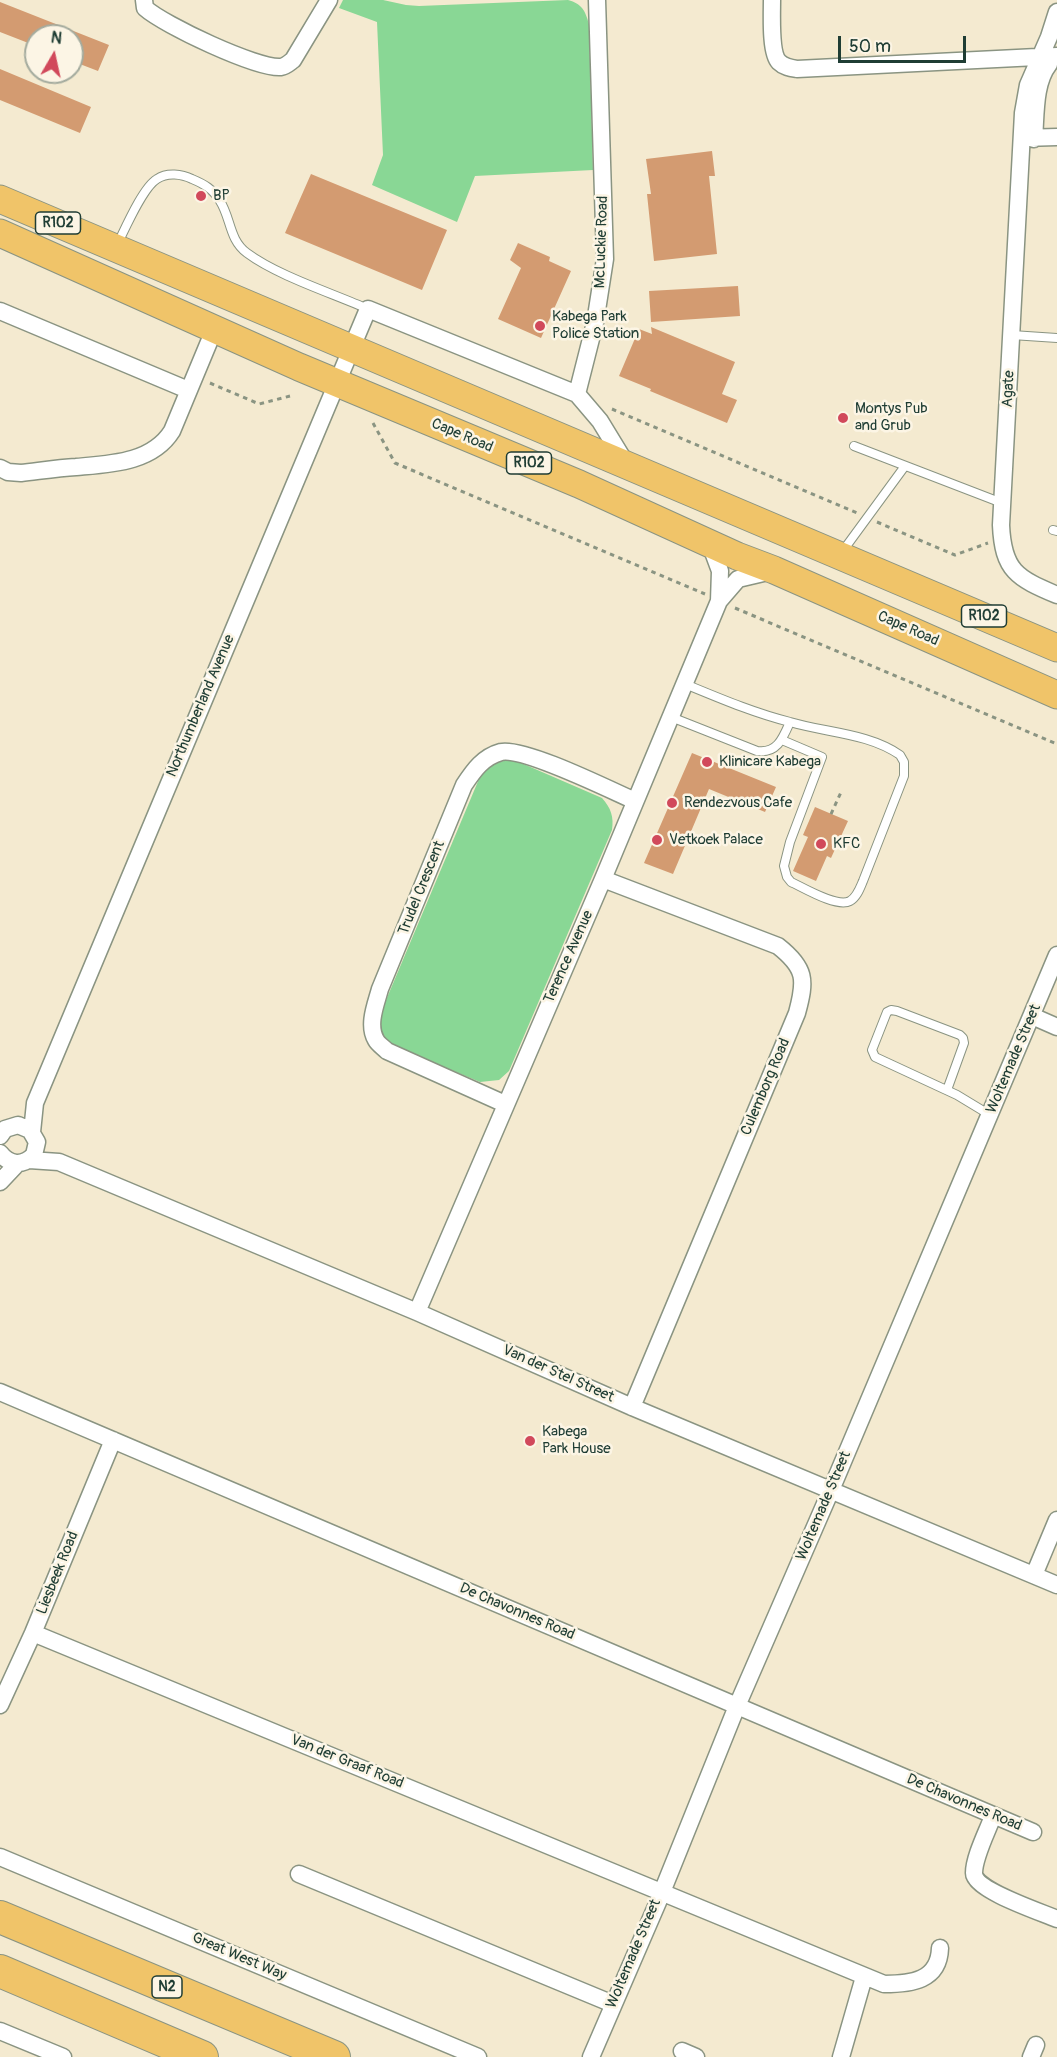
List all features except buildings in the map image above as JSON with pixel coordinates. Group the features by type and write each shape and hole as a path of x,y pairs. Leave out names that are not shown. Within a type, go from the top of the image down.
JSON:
{"highway":[{"name":"N2","path":"0,1917 334,2057"},
{"path":"0,1971 202,2057"}],"main road":[{"name":"R102","path":"0,199 1057,648"},
{"name":"Cape Road","path":"0,233 214,330 579,484 1057,695"}],"street":[{"path":"144,0 146,8 171,26 240,57 280,67 293,60 328,0"},
{"name":"McLuckie Road","path":"578,394 595,323 604,259 597,0"},
{"path":"772,0 774,49 777,59 781,64 797,69 1052,55"},
{"name":"Agate","path":"1057,12 1052,55 1042,77 1026,143 1012,335 1001,538 1004,552 1015,572 1034,585 1057,596"},
{"path":"1026,143 1057,137"},
{"path":"368,309 578,394 600,421 627,465"},
{"name":"Northumberland Avenue","path":"12,1158 34,1155 35,1103 368,309"},
{"path":"0,310 188,390"},
{"path":"0,468 8,472 21,473 123,462 148,453 166,440 172,431 214,330"},
{"name":"Terence Avenue","path":"710,543 720,571 719,601"},
{"name":"Terence Avenue","path":"417,1312 603,879 719,601 738,579 774,570"},
{"name":"Trudel Crescent","path":"505,1104 387,1051 376,1040 373,1030 374,1011 380,989 464,785 478,765 493,755 504,752 535,758 635,801"},
{"name":"Culemborg Road","path":"603,879 778,946 795,959 801,972 803,992 792,1024 632,1407"},
{"name":"Woltemade Street","path":"591,2057 737,1706 831,1490 1057,955"},
{"path":"1032,1016 1057,1027"},
{"name":"Northumberland Avenue","path":"5,1130 35,1103"},
{"path":"5,1130 25,1126 34,1137"},
{"name":"Van der Stel Street","path":"34,1137 59,1162"},
{"path":"0,1174 12,1158"},
{"path":"0,1182 12,1158"},
{"name":"Van der Stel Street","path":"12,1158 59,1162 417,1312 632,1407 1057,1586"},
{"name":"De Chavonnes Road","path":"0,1392 1033,1832"},
{"name":"Liesbeek Road","path":"0,1705 33,1633 113,1440"},
{"path":"1034,1575 1057,1520"},
{"name":"Van der Graaf Road","path":"33,1633 884,1984 910,1982 931,1974 940,1957 940,1948"},
{"path":"993,1816 975,1863 975,1881 990,1891 1057,1919"},
{"name":"Great West Way","path":"0,1857 478,2057"},
{"path":"299,1874 613,2004"},
{"path":"841,2057 864,1977"},
{"path":"0,2031 63,2057"}],"lane":[{"path":"115,248 146,190 157,178 171,174 186,176 207,185 221,202 234,239 246,252 278,270 368,309"},
{"path":"1012,335 1057,338"},
{"path":"854,446 1002,503"},
{"path":"840,554 905,466"},
{"path":"685,684 790,722 874,742 900,756 904,762 904,776 867,871 856,895 846,903 827,899 791,882 785,873 784,866 790,842 822,756 782,740"},
{"path":"671,717 757,751 770,751 782,740 790,722"},
{"path":"947,1090 964,1043 963,1038 897,1011 887,1012 872,1050 874,1057 947,1090 990,1115"}],"path":[{"path":"610,408 954,555 1001,538"},
{"path":"831,814 842,790"}],"green space":[{"path":"343,0 383,0 419,6 568,0 577,3 584,11 589,24 593,170 475,176 457,222 372,185 383,155 377,22 339,8"},
{"path":"512,759 602,798 608,805 613,825 509,1071 499,1080 480,1082 391,1045 383,1034 380,1017 479,779 491,764"}],"place":[{"name":"BP","path":"201,196"},
{"name":"Kabega Park Police Station","path":"540,326"},
{"name":"Montys Pub and Grub","path":"843,418"},
{"name":"Klinicare Kabega","path":"707,762"},
{"name":"Rendezvous Cafe","path":"672,803"},
{"name":"Vetkoek Palace","path":"657,840"},
{"name":"KFC","path":"821,844"},
{"name":"Kabega Park House","path":"530,1441"}]}
